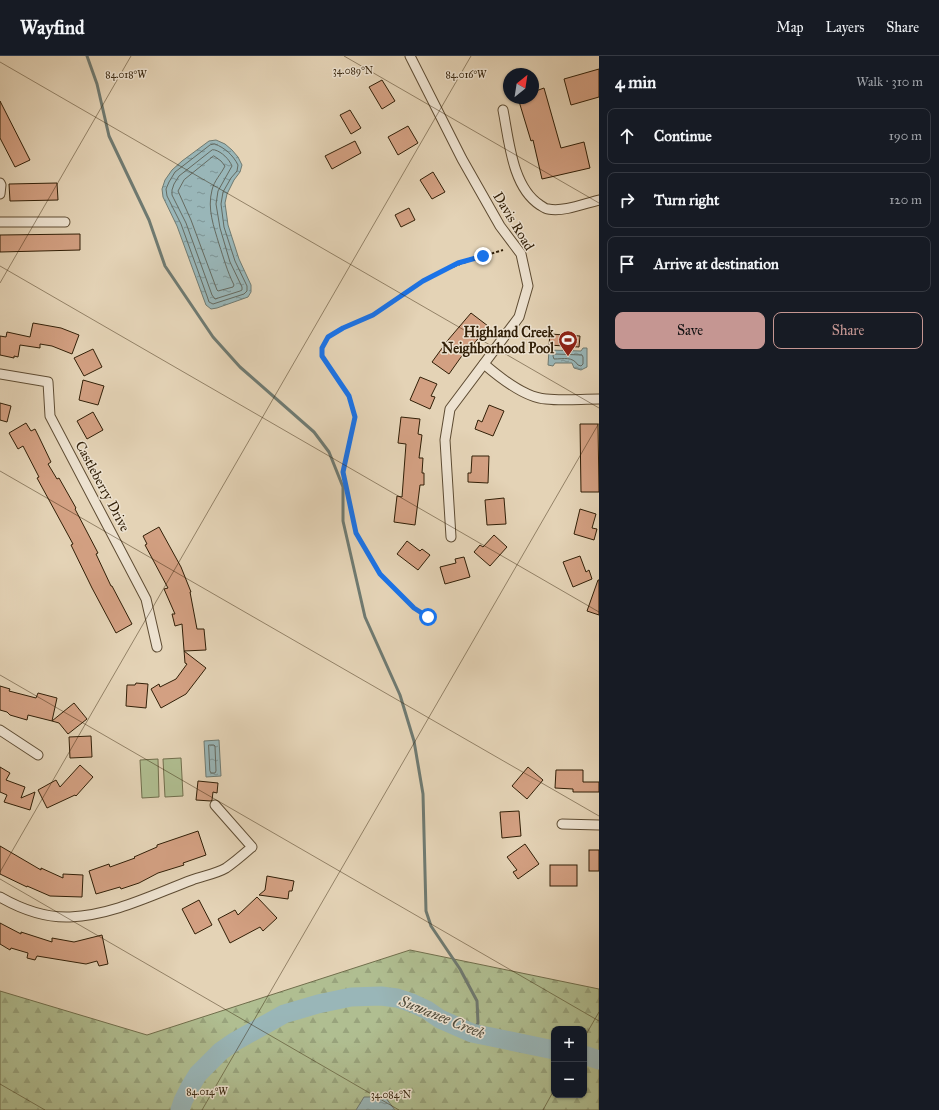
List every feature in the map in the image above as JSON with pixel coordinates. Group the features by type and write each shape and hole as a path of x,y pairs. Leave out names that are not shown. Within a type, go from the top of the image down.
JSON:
{"street":[{"name":"Davis Road","path":"410,56 466,166 500,226 521,254 528,286 519,317 450,408 445,440 451,537"},
{"path":"504,110 516,172 523,187 534,201 547,209 564,209 599,200"},
{"path":"0,182 0,194"},
{"path":"0,222 64,222"},
{"path":"484,364 502,380 523,392 544,399 599,399"},
{"name":"Castleberry Drive","path":"0,374 48,382 50,416 146,599 157,647"},
{"path":"0,730 38,755"},
{"path":"0,898 21,908 44,914 69,917 86,915 112,910 136,903 225,868 252,847 215,805"},
{"path":"562,824 599,825"}],"path":[{"path":"428,617 414,608 380,574 356,533 343,472 355,417 349,396 322,356 322,348 328,337 343,328 373,315 423,281 458,263 503,250"}],"green space":[{"path":"181,758 183,796 165,797 163,759"},
{"path":"158,759 159,797 142,798 140,760"},
{"path":"410,950 599,989 599,1110 0,1110 0,991 147,1035"}],"water":[{"path":"216,140 225,144 232,150 242,165 240,172 227,194 225,203 228,225 239,259 251,285 251,292 248,297 211,309 206,305 177,226 163,197 162,189 165,180 172,170 209,141"},
{"name":"Highland Creek Neighborhood Pool","path":"583,348 587,348 587,367 581,370 574,368 572,363 555,363 553,366 548,365 549,350 581,351"},
{"path":"219,740 221,776 206,777 204,741"},
{"path":"364,1097 385,1097 395,1110 356,1110"}],"building":[{"path":"599,69 599,97 571,105 564,79"},
{"path":"382,80 395,101 382,109 369,87"},
{"path":"544,88 561,148 584,142 590,168 542,179 533,140 531,141 520,104 539,104 539,90"},
{"path":"0,101 30,160 15,167 0,138"},
{"path":"350,110 361,128 351,134 340,115"},
{"path":"408,126 418,143 398,155 388,137"},
{"path":"355,141 361,153 332,169 325,156"},
{"path":"433,172 445,192 432,199 420,180"},
{"path":"57,183 58,200 10,201 9,184"},
{"path":"409,208 415,220 401,227 395,215"},
{"path":"80,234 80,250 0,252 0,235"},
{"path":"471,313 488,326 473,345 471,343 449,374 432,362"},
{"path":"33,323 61,328 79,335 72,354 52,346 40,344 40,348 20,345 18,357 14,356 14,358 0,355 0,336 6,337 7,332 30,337"},
{"path":"550,334 580,336 579,347 549,345"},
{"path":"93,349 102,367 84,376 74,358"},
{"path":"420,377 437,384 431,396 435,397 430,409 410,400"},
{"path":"83,380 104,386 98,405 79,400"},
{"path":"0,403 11,406 7,422 0,420"},
{"path":"489,405 504,411 493,436 475,429 478,420 482,422"},
{"path":"93,412 103,430 87,439 77,421"},
{"path":"401,417 420,419 418,434 422,435 419,458 423,458 422,473 424,473 424,485 420,485 415,525 394,522 397,496 402,497 406,444 398,443"},
{"path":"26,423 31,431 35,429 51,462 48,464 57,479 59,478 76,508 75,509 98,553 96,554 111,586 132,624 116,633 71,545 73,544 37,478 39,477 23,446 18,449 9,433"},
{"path":"580,424 598,424 599,492 581,492"},
{"path":"472,456 489,456 488,483 468,482 468,473 471,473"},
{"path":"504,498 506,524 487,525 485,500"},
{"path":"580,509 596,514 592,528 597,529 594,540 574,534"},
{"path":"159,527 181,567 191,592 197,629 204,629 206,650 184,651 182,624 175,626 172,614 175,614 164,589 168,588 145,545 147,544 143,536"},
{"path":"494,535 507,547 490,566 474,552 480,545 483,547"},
{"path":"407,541 420,551 422,549 430,555 418,570 397,554"},
{"path":"580,556 586,572 589,570 592,579 573,587 563,562"},
{"path":"464,557 470,577 445,584 440,567 456,563 455,559"},
{"path":"599,580 599,615 587,611"},
{"path":"184,651 206,668 186,694 161,708 151,689 159,684 160,687 176,679 187,664 185,663"},
{"path":"136,683 148,684 146,708 126,706 127,685 135,685"},
{"path":"0,686 10,689 9,691 36,698 38,693 57,698 52,721 28,715 27,720 10,715 7,712 0,710"},
{"path":"74,703 87,719 68,734 59,723 52,721"},
{"path":"91,736 92,757 70,758 69,737"},
{"path":"80,765 93,777 76,796 75,795 47,808 38,790 56,780 60,787"},
{"path":"0,767 10,773 6,780 25,787 21,798 35,792 30,810 4,802 7,795 0,792"},
{"path":"528,767 543,780 527,799 512,786"},
{"path":"556,770 583,770 583,782 599,782 599,792 573,792 573,789 555,788"},
{"path":"198,781 218,783 217,793 213,792 211,801 196,800"},
{"path":"519,811 521,836 502,838 500,812"},
{"path":"198,831 206,855 183,863 184,865 158,873 139,883 121,889 120,887 96,894 89,871 109,864 110,867 135,858 134,857 157,847 157,845"},
{"path":"525,844 539,864 518,879 513,872 517,870 507,857"},
{"path":"0,846 41,870 41,868 63,878 63,874 83,875 82,897 50,896 0,874"},
{"path":"589,850 599,850 599,871 589,871"},
{"path":"550,865 577,865 577,886 550,886"},
{"path":"267,876 294,881 292,891 289,891 288,899 259,895 265,890"},
{"path":"257,897 277,918 263,931 260,927 230,943 218,919 235,910 238,915"},
{"path":"199,900 212,925 195,934 182,909"},
{"path":"0,923 21,934 21,932 52,942 52,938 74,942 102,935 108,964 99,966 97,961 86,964 37,956 35,960 27,958 28,953 11,948 10,950 0,944"}],"waterway":[{"path":"87,56 97,84 109,136 149,220 165,266 213,337 240,367 314,432 329,452 343,487 343,521 365,617 400,695 414,741 423,794 426,911 431,926 460,969 477,1001 478,1023 472,1033"},
{"name":"Suwanee Creek","path":"180,1110 183,1101 198,1074 221,1051 234,1042 284,1014 318,1004 351,997 381,996 397,998 412,1003 427,1010 440,1019 472,1033 551,1049"},
{"name":"Suwanee Creek","path":"587,1056 599,1060"}],"place":[{"name":"Highland Creek Neighborhood Pool","path":"568,357"}],"route":[{"path":"428,617 414,608 380,574 356,533 350,499 343,472 355,417 349,396 322,356 322,348 328,337 343,328 373,315 423,281 458,263 483,256"}]}
